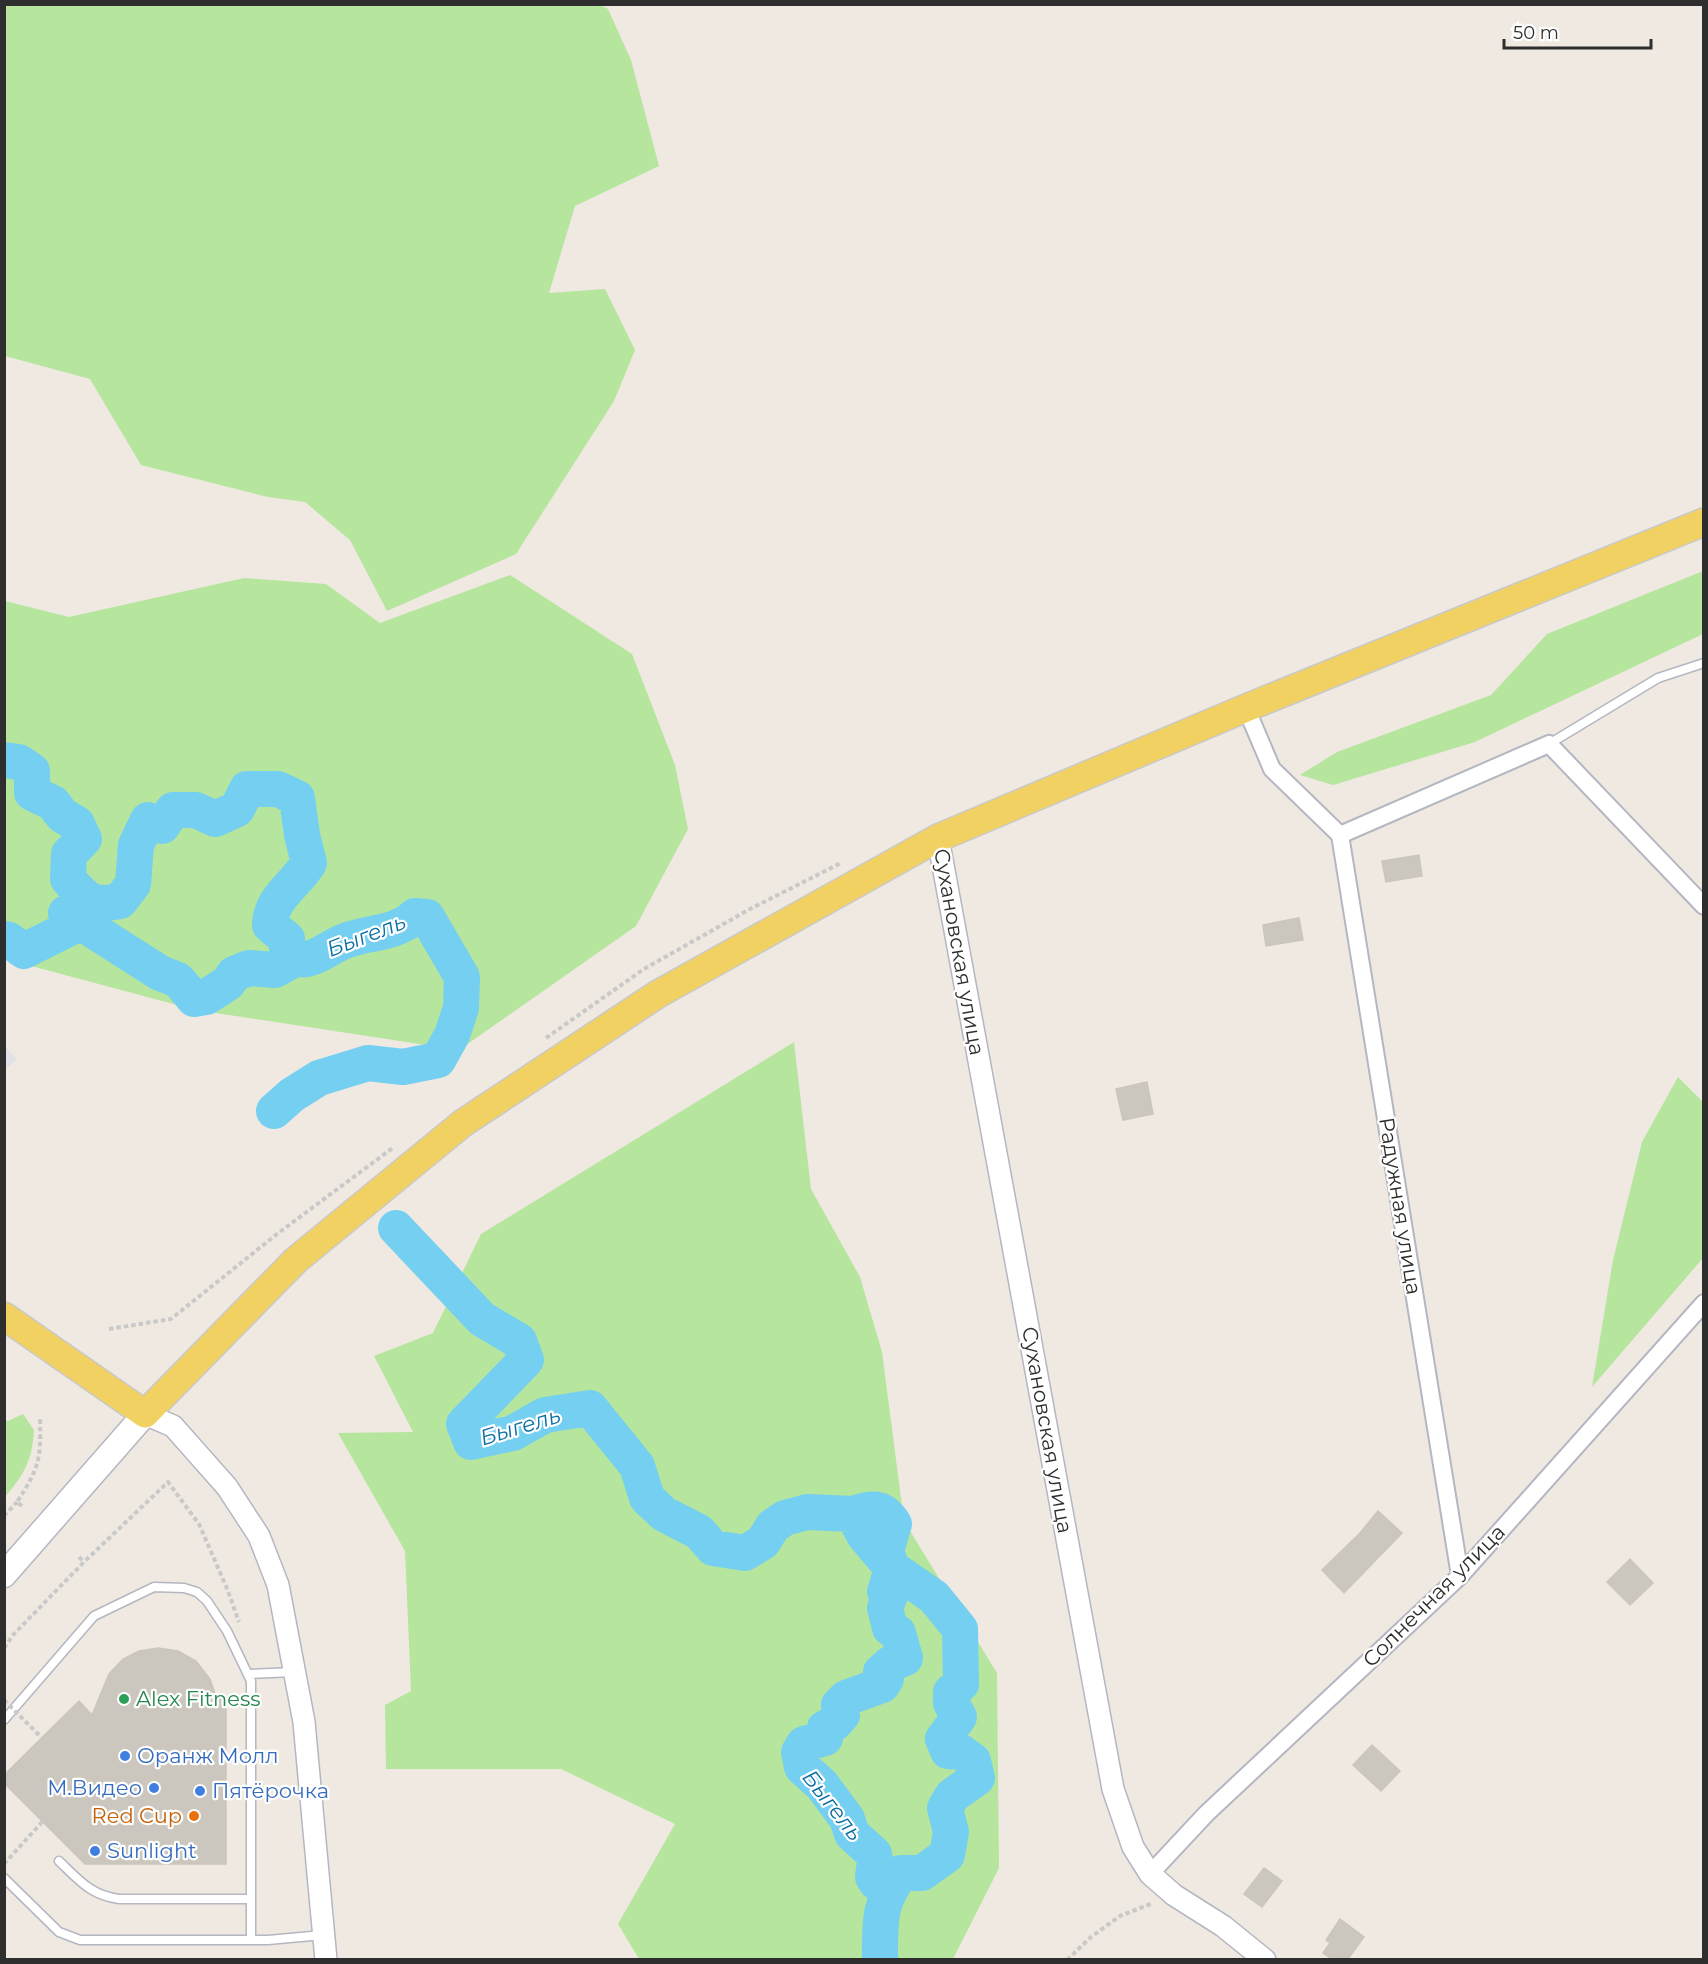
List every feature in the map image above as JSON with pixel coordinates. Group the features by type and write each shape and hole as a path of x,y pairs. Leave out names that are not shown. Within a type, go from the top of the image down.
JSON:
{"main road":[{"path":"4,1575 145,1414 296,1260 463,1123 658,994 938,838 1246,708 1704,522"},
{"path":"4,1316 145,1414"}],"street":[{"path":"1246,708 1272,769 1340,835 1549,744 1704,906"},
{"name":"Радужная улица","path":"1340,835 1460,1576"},
{"name":"Сухановская улица","path":"938,838 1113,1789 1132,1848 1150,1874 1174,1895 1223,1926 1265,1959"},
{"name":"Солнечная улица","path":"1150,1874 1206,1814 1460,1576 1704,1303"},
{"path":"145,1414 173,1426 227,1487 259,1536 278,1585 304,1722 326,1959"}],"lane":[{"path":"1549,744 1658,678 1704,663"},
{"path":"4,1720 94,1616 154,1587 184,1588 197,1592 207,1601 227,1631 251,1681 251,1940"},
{"path":"248,1674 294,1672"},
{"path":"59,1861 87,1888 108,1897 119,1899 251,1899"},
{"path":"4,1878 59,1932 80,1940 251,1940 324,1935"}],"path":[{"path":"109,1329 171,1320"},
{"path":"4,1516 17,1502 35,1474 41,1450 40,1419"},
{"path":"4,1648 13,1635 84,1562 168,1482 200,1524 228,1591 242,1632"},
{"path":"17,1502 22,1506"},
{"path":"79,1557 84,1562"},
{"path":"4,1700 42,1738"},
{"path":"4,1864 43,1821"},
{"path":"1067,1959 1091,1937 1120,1916 1174,1895"}],"shaded area":[{"path":"5,1047 17,1059 4,1070"}],"green space":[{"path":"5,5 600,5 608,9 631,60 659,166 575,206 549,293 605,289 635,350 614,401 516,554 387,611 350,540 305,502 268,497 141,465 90,379 5,356"},
{"path":"1703,571 1703,634 1475,742 1333,785 1300,775 1337,752 1491,695 1547,634"},
{"path":"510,575 632,654 675,765 688,829 636,926 459,1050 196,1010 5,959 5,601 69,617 244,578 326,584 380,623"},
{"path":"794,1042 811,1189 860,1277 882,1352 904,1521 997,1673 999,1868 953,1959 639,1959 618,1924 675,1824 561,1769 386,1769 385,1705 411,1691 405,1551 338,1433 413,1432 374,1356 433,1333 481,1234"},
{"path":"1678,1077 1703,1102 1703,1258 1592,1387 1613,1260 1642,1142"},
{"path":"23,1414 34,1430 31,1450 18,1481 5,1497 5,1420 8,1421"}],"building":[{"path":"1419,855 1422,876 1386,882 1382,861"},
{"path":"1299,918 1303,940 1266,946 1263,925"},
{"path":"1147,1082 1153,1114 1123,1120 1116,1089"},
{"path":"1378,1511 1402,1533 1344,1593 1322,1570 1360,1533"},
{"path":"1630,1559 1653,1583 1630,1605 1607,1582"},
{"name":"Оранж Молл","path":"158,1648 178,1651 196,1661 210,1679 217,1699 226,1699 226,1864 85,1864 4,1783 4,1775 79,1701 92,1715 109,1674 123,1659 139,1651"},
{"path":"1372,1745 1400,1771 1381,1791 1353,1765"},
{"path":"1264,1868 1282,1881 1262,1907 1244,1894"},
{"path":"1340,1919 1364,1937 1348,1959 1332,1959 1323,1953 1330,1943 1326,1940"}],"waterway":[{"name":"Быгель","path":"4,760 19,762 32,771 32,793 53,803 62,815 77,824 84,839 69,854 68,879 90,900 102,903 120,901 133,884 136,845 148,820 162,826 173,810 196,810 215,819 237,809 247,789 278,789 297,798 302,835 309,863 284,893 274,907 271,916 270,925 287,939 287,950 294,956 307,959 345,941 400,926 415,916 427,917 462,977 461,1008 452,1035 438,1060 403,1067 368,1063 319,1078 292,1095 274,1111"},
{"name":"Быгель","path":"69,914 66,913 160,973 178,980 194,999 206,997 228,983 234,974 249,968 275,970 297,958"},
{"name":"Быгель","path":"4,939 24,951 82,922"},
{"name":"Быгель","path":"396,1228 482,1319 519,1341 526,1360 464,1424 471,1442 513,1433 545,1415 590,1408 637,1466 647,1498 664,1514 699,1532 713,1548 745,1553 763,1542 773,1526 785,1518 807,1512 853,1514 864,1535 892,1568 934,1597 960,1629 961,1684 951,1692 951,1703 959,1717 943,1739 948,1751 961,1752 973,1761 977,1778 952,1796 945,1808 951,1832 947,1855 922,1873 901,1873 893,1884 882,1914 880,1960"},
{"name":"Быгель","path":"853,1514 866,1510 881,1511 894,1524 886,1551 892,1568 885,1592 889,1598 885,1608 890,1628 898,1633 905,1658 890,1664 881,1672 886,1679 882,1685 846,1698 839,1705 842,1715 835,1723 825,1728 825,1738 804,1744 799,1752 802,1767 822,1785 847,1819 852,1834 874,1854 873,1877 876,1882 891,1887"}],"place":[{"name":"Alex Fitness","path":"124,1699"},
{"name":"Оранж Молл","path":"125,1756"},
{"name":"М.Видео","path":"154,1788"},
{"name":"Пятёрочка","path":"200,1791"},
{"name":"Red Cup","path":"194,1816"},
{"name":"Sunlight","path":"95,1851"}]}
